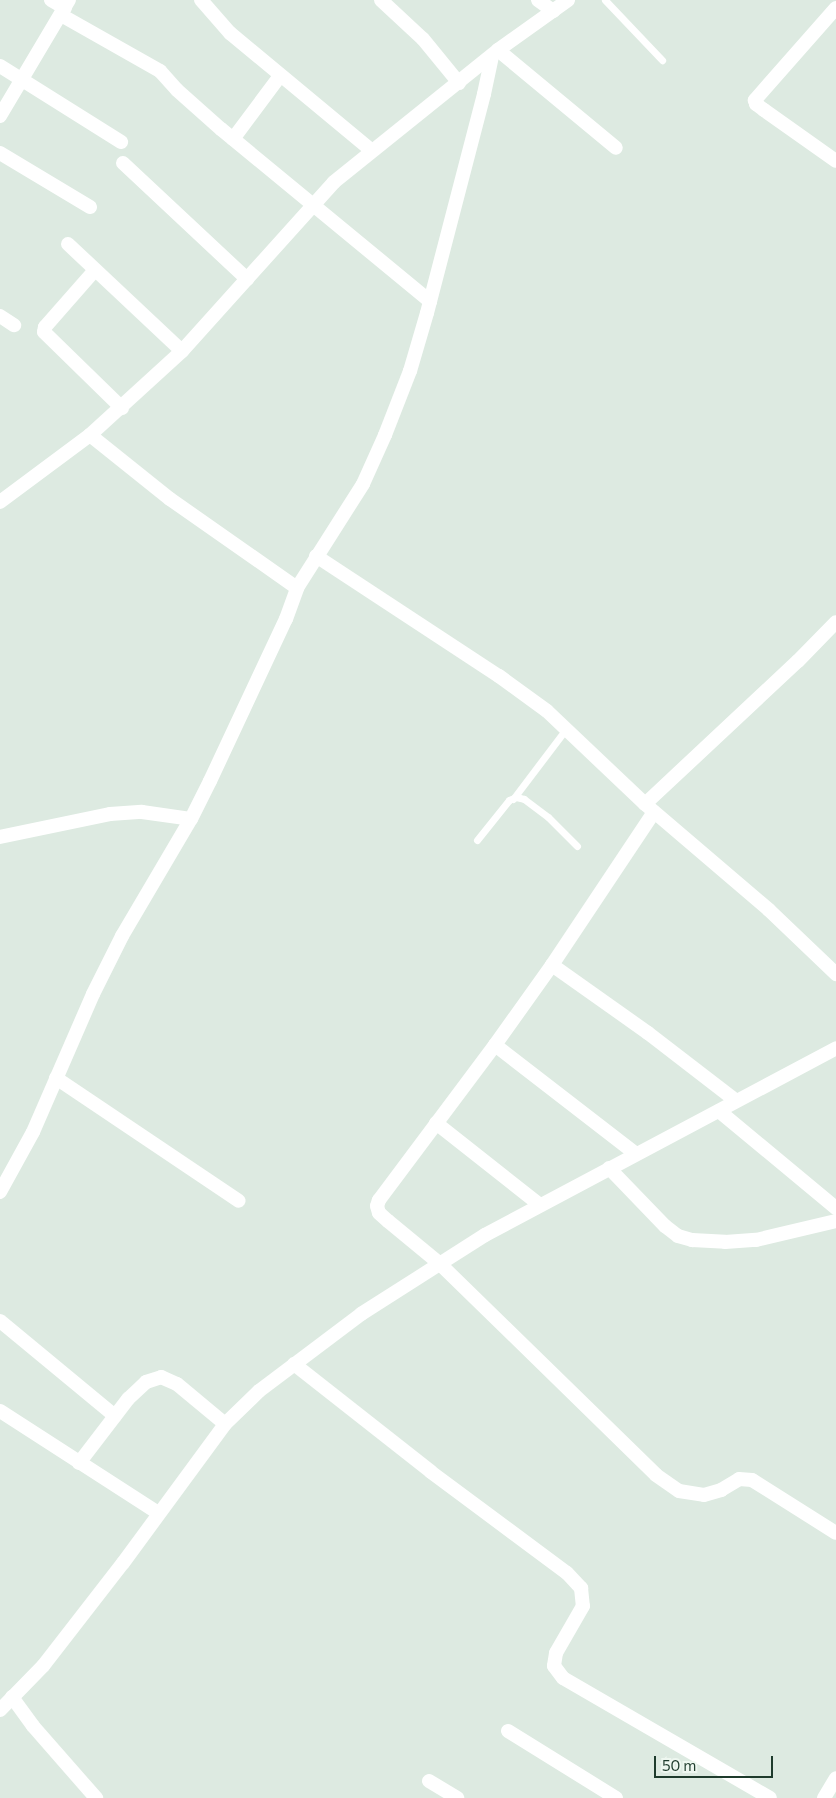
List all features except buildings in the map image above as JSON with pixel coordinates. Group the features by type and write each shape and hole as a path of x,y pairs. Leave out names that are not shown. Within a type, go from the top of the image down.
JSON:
{"street":[{"path":"51,0 160,71 191,102 233,138 430,302"},
{"path":"201,0 214,11 230,33 371,150"},
{"path":"381,0 412,27 459,83"},
{"path":"538,0 553,11"},
{"path":"0,502 90,435 122,408 182,351 312,204 334,182 371,150 568,0"},
{"path":"0,116 65,8"},
{"path":"836,8 759,93 756,100 756,104 836,161"},
{"path":"495,54 616,148"},
{"path":"0,1192 32,1132 93,994 118,945 191,819 286,619 297,588 363,484 410,371 495,54"},
{"path":"0,66 121,142"},
{"path":"233,138 280,76"},
{"path":"0,153 90,207"},
{"path":"123,163 247,279"},
{"path":"68,244 182,351"},
{"path":"95,270 45,327 44,332 122,408"},
{"path":"0,316 14,325"},
{"path":"90,435 170,499 297,588"},
{"path":"316,556 499,676 547,711 649,808 769,910 836,974"},
{"path":"836,622 649,808 552,965 495,1045 379,1200 377,1206 379,1213 439,1263 656,1475 679,1491 704,1495 721,1490 738,1479 752,1480 836,1533"},
{"path":"0,837 110,814 142,812 191,819"},
{"path":"552,965 648,1032 734,1100"},
{"path":"495,1045 636,1154"},
{"path":"0,1710 43,1666 123,1563 225,1424 259,1391 362,1314 439,1263 540,1204 720,1111 734,1100 836,1048"},
{"path":"56,1078 238,1201"},
{"path":"720,1111 836,1208"},
{"path":"436,1123 540,1204"},
{"path":"609,1168 665,1226 678,1236 692,1240 724,1242 756,1240 836,1221"},
{"path":"0,1321 114,1416"},
{"path":"294,1364 432,1472 567,1573 581,1588 583,1606 556,1653 554,1666 563,1678 770,1798"},
{"path":"79,1463 128,1399 146,1382 160,1377 177,1384 225,1424"},
{"path":"0,1411 158,1513"},
{"path":"12,1697 33,1726 96,1798"},
{"path":"508,1731 616,1798"},
{"path":"824,1798 836,1778"},
{"path":"429,1781 457,1798"}],"lane":[{"path":"605,0 662,60"},
{"path":"513,799 566,728"},
{"path":"476,840 509,800 516,797 524,799 566,833 577,846"}]}
